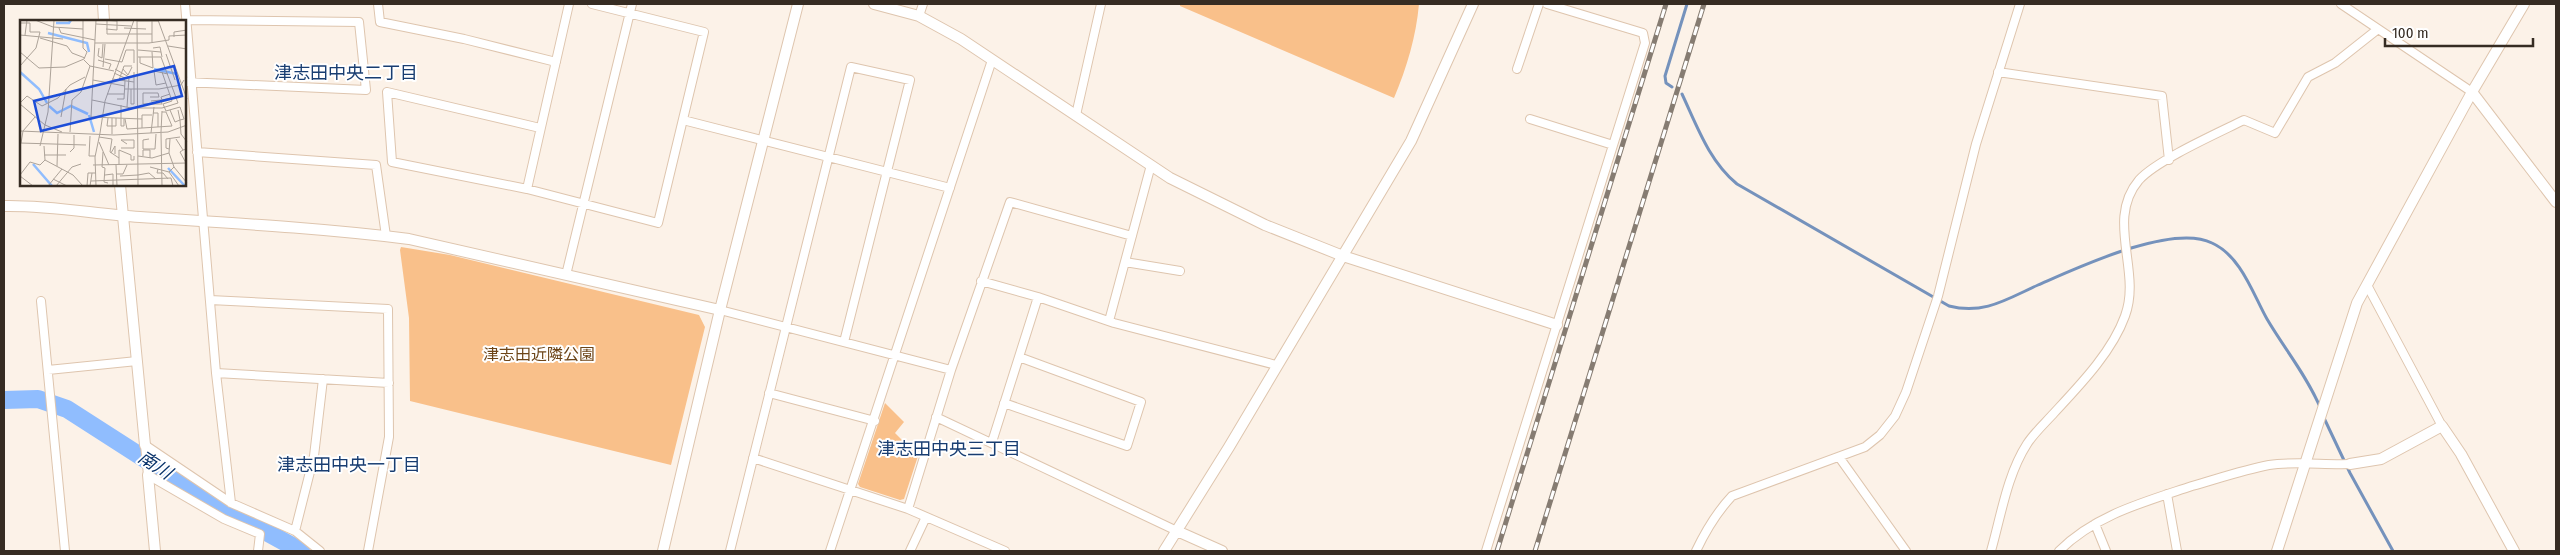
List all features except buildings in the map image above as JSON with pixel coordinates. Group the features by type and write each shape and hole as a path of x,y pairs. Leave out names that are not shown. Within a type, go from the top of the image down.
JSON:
{"street":[{"path":"103,4 104,20"},
{"path":"186,4 188,82 198,152 216,373 230,503"},
{"path":"378,4 380,22 464,39 556,62"},
{"path":"527,189 570,4"},
{"path":"540,128 386,92 392,162 527,189 583,206 658,223 704,32 592,4"},
{"path":"566,275 632,4"},
{"path":"663,551 720,310 798,4"},
{"path":"874,4 920,16 992,60 1151,165 1186,186 1265,225 1343,256 1556,325"},
{"path":"920,16 922,4"},
{"path":"1076,115 1102,4"},
{"path":"1164,551 1411,141 1473,4"},
{"path":"1517,69 1539,4"},
{"path":"1486,551 1645,43 1643,34 1547,4"},
{"path":"1696,551 1707,527 1719,509 1732,496 1865,447 1880,435 1895,416 1906,392 1936,300 1976,144 2020,4"},
{"path":"2341,4 2472,92 2556,202"},
{"path":"2277,551 2357,303 2472,92 2524,4"},
{"path":"187,20 359,22 366,90 188,82"},
{"path":"1991,551 2016,462 2028,442 2068,397 2109,346 2126,315 2130,288 2123,222 2130,194 2140,179 2169,160 2244,120 2275,133 2308,77 2335,63 2378,30"},
{"path":"830,551 875,421 992,60"},
{"path":"730,551 851,66 910,80 844,342"},
{"path":"1998,72 2162,96 2169,160"},
{"path":"1530,119 1614,145"},
{"path":"683,120 950,188"},
{"path":"198,152 376,164 386,236"},
{"path":"1109,321 1151,165"},
{"path":"120,186 155,551"},
{"path":"908,509 951,370 1010,202 1132,236"},
{"path":"4,206 25,205 123,216 409,239 720,310 951,370"},
{"path":"1125,262 1180,271"},
{"path":"981,281 1038,297 1109,321 1276,365"},
{"path":"2367,285 2442,426 2461,454 2514,551"},
{"path":"992,442 1038,297"},
{"path":"210,300 388,309 389,437 368,551"},
{"path":"42,301 65,551"},
{"path":"1004,403 1127,446 1141,402 1019,357"},
{"path":"48,370 137,362"},
{"path":"216,373 389,383"},
{"path":"294,532 314,456 323,379"},
{"path":"769,393 875,421"},
{"path":"936,417 1222,551"},
{"path":"2059,551 2075,535 2127,507 2269,465 2306,462 2347,464 2381,459 2442,426"},
{"path":"145,445 230,503 294,532 320,551"},
{"path":"1839,457 1906,551"},
{"path":"753,458 908,509 1004,551"},
{"path":"148,474 224,519 260,534 258,551"},
{"path":"2167,494 2177,551"},
{"path":"910,551 926,518"},
{"path":"2095,524 2106,551"}],"green space":[{"path":"1180,4 1419,4 1410,52 1394,98 1180,6"},
{"name":"津志田近隣公園","path":"401,247 450,255 699,315 705,327 671,465 410,401 409,318"},
{"path":"885,403 904,422 895,433 918,456 904,499 900,500 860,487 858,484"}],"waterway":[{"path":"1672,87 1666,83 1665,76 1687,4"},
{"path":"1682,94 1711,154 1727,175 1737,184 1949,306 1973,308 1995,304 2100,259 2150,243 2195,238 2212,243 2231,257 2245,276 2267,319 2302,373 2320,407"},
{"name":"南川","path":"4,400 38,399 67,409 215,504 301,551"},
{"path":"2324,418 2350,473 2393,551"}],"railway":[{"path":"1497,551 1666,4"},
{"path":"1535,551 1704,4"}],"district":[{"name":"津志田中央二丁目","path":"346,73"},
{"name":"津志田中央三丁目","path":"949,449"},
{"name":"津志田中央一丁目","path":"349,465"}]}
